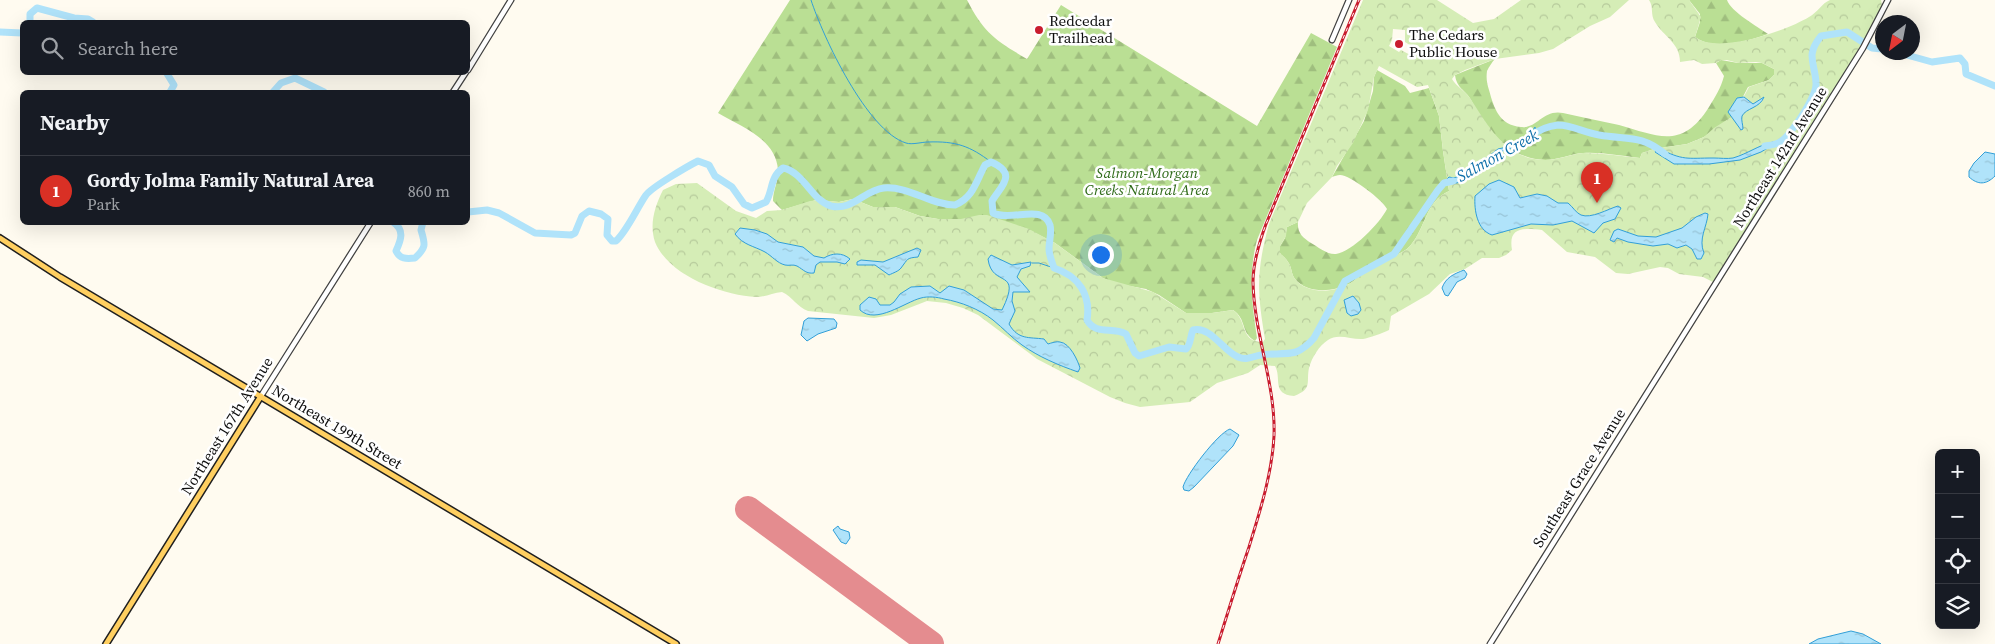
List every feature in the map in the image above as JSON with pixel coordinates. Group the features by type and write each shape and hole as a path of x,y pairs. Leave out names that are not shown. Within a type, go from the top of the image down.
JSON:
{"main road":[{"name":"Northeast 199th Street","path":"0,238 60,277 676,644"},
{"name":"Northeast 167th Avenue","path":"106,644 261,396"}],"street":[{"path":"470,66 511,0"},
{"path":"1332,40 1349,0"},
{"name":"Northeast 142nd Avenue","path":"1689,326 1863,48 1888,0"},
{"path":"454,90 464,75"},
{"name":"Northeast 167th Avenue","path":"261,396 369,225"},
{"name":"Southeast Grace Avenue","path":"1490,644 1689,326"}],"green space":[{"name":"Salmon-Morgan Creeks Natural Area","path":"790,0 967,0 991,35 1027,59 1061,5 1257,126 1311,33 1337,47 1257,240 1252,265 1252,301 1257,338 1255,341 1247,334 1240,317 1233,310 1212,313 1186,313 1159,295 1146,289 1113,283 1103,278 1055,243 1025,228 997,220 938,219 920,216 895,207 873,207 853,199 839,202 816,200 782,210 773,201 778,170 776,159 771,150 756,135 718,113"},
{"path":"1363,0 1437,0 1473,23 1494,19 1521,0 1629,0 1610,17 1590,26 1553,49 1539,53 1495,59 1465,70 1455,75 1452,79 1466,93 1484,120 1509,148 1532,159 1546,160 1583,153 1640,158 1642,153 1654,149 1687,144 1704,137 1733,116 1749,87 1769,80 1774,75 1774,69 1756,62 1738,63 1721,60 1716,63 1702,64 1694,60 1680,62 1674,45 1654,19 1649,0 1689,0 1701,17 1695,37 1706,42 1719,43 1752,39 1785,29 1812,15 1824,3 1830,0 1881,0 1882,5 1879,12 1875,15 1875,19 1857,52 1713,282 1703,277 1679,274 1668,268 1660,267 1628,274 1616,273 1595,257 1567,252 1542,230 1523,229 1512,237 1512,250 1506,255 1499,258 1482,258 1465,269 1450,274 1429,294 1391,316 1389,330 1363,339 1336,337 1325,342 1312,360 1309,368 1308,385 1304,391 1294,396 1287,395 1280,389 1275,366 1260,365 1248,373 1217,383 1190,402 1140,407 1125,403 1037,359 978,315 946,303 927,301 891,315 874,318 808,311 782,292 756,297 713,288 684,274 662,254 653,235 653,222 655,209 663,190 676,184 697,183 736,211 756,218 767,211 782,210 810,201 839,202 853,199 873,207 895,207 920,216 938,219 961,219 987,215 1029,229 1055,243 1103,278 1153,292 1186,313 1212,313 1233,310 1241,319 1247,335 1255,341 1263,342 1265,339 1259,294 1262,255 1269,224","holes":["1393,29 1405,30 1405,42 1418,50 1414,57 1389,46 1392,40","1379,66 1417,87 1428,85 1439,116 1449,191 1441,196 1430,208 1415,239 1406,249 1373,265 1346,286 1322,291 1307,288 1295,279 1289,264 1280,253 1280,246 1286,236 1287,227 1298,222 1307,203 1332,177 1337,166 1353,143 1368,110 1374,77"]},
{"path":"1689,0 1727,0 1739,14 1768,34 1731,43 1721,44 1702,41 1695,37 1700,22 1700,14"},
{"path":"1495,59 1487,71 1487,83 1499,115 1507,123 1514,126 1527,127 1550,114 1563,113 1646,133 1669,136 1689,130 1699,121 1709,107 1720,88 1724,76 1716,63 1721,60 1738,63 1762,63 1774,69 1774,75 1769,80 1748,87 1733,116 1704,137 1687,144 1654,149 1642,153 1640,158 1590,153 1545,160 1520,154 1500,140 1484,121 1469,96 1459,86 1455,75"},
{"path":"1377,70 1405,86 1410,93 1429,88 1439,116 1449,191 1441,196 1430,208 1415,239 1406,249 1373,265 1343,287 1320,290 1306,287 1295,279 1289,264 1280,253 1280,246 1285,238 1287,227 1298,222 1301,235 1305,239 1326,252 1336,254 1350,248 1365,236 1387,209 1373,194 1358,183 1345,176 1337,175 1332,177 1364,121"}],"water":[{"path":"1744,97 1753,104 1764,97 1762,101 1744,113 1742,116 1743,129 1741,130 1728,112 1737,98"},
{"path":"1535,127 1536,134 1529,143 1499,153 1468,179 1453,183 1444,182 1449,177 1454,178 1467,173 1498,149 1520,144 1528,138"},
{"path":"1773,142 1778,142 1761,152 1740,160 1709,164 1674,164 1655,152 1658,148 1685,158 1731,158"},
{"path":"1985,152 1995,154 1995,176 1988,181 1979,183 1969,177 1969,171"},
{"path":"1499,180 1514,187 1520,198 1537,194 1547,196 1558,203 1568,203 1578,213 1585,216 1594,215 1618,206 1621,208 1615,219 1603,223 1594,233 1572,221 1553,225 1531,224 1492,235 1483,229 1480,224 1476,213 1475,196 1489,184"},
{"path":"1705,213 1708,214 1702,238 1704,253 1701,259 1697,259 1692,249 1686,245 1677,248 1668,244 1653,246 1628,242 1617,238 1614,242 1610,240 1614,231 1618,229 1638,236 1656,237 1682,228 1696,217"},
{"path":"740,228 767,234 778,242 803,247 814,256 824,258 837,254 844,255 850,259 845,264 820,262 816,265 814,273 809,273 796,265 782,264 765,252 742,241 735,234"},
{"path":"917,248 921,250 918,257 911,258 900,269 889,275 875,265 857,265 857,262 861,260 883,262"},
{"path":"991,255 1012,265 1031,262 1030,266 1021,269 1017,277 1030,292 1013,292 1012,301 1015,311 1009,324 1016,333 1024,337 1044,339 1048,344 1064,343 1075,357 1080,368 1078,372 1056,364 1035,353 1018,342 988,316 970,306 957,302 927,297 914,300 882,314 867,314 860,310 860,305 869,297 876,299 880,305 890,305 900,294 911,287 930,286 940,293 949,286 964,290 993,309 1002,310 1008,297 1008,283 995,274 991,268 988,259"},
{"path":"1464,270 1467,274 1465,278 1457,282 1448,296 1445,295 1442,288 1446,281"},
{"path":"1353,296 1359,303 1361,310 1358,314 1351,316 1347,313 1344,300"},
{"path":"808,318 834,319 837,323 836,328 818,334 807,341 801,335 804,321"},
{"path":"1230,429 1239,435 1233,446 1194,487 1189,491 1184,490 1185,481 1203,455 1218,438"},
{"path":"838,526 840,529 849,532 850,538 846,544 841,542 833,530"},
{"path":"1851,631 1863,634 1881,644 1809,644 1818,639"}],"waterway":[{"path":"811,0 825,36 848,81 876,121 891,135 908,144 926,142 955,144 969,148 991,162"},
{"name":"Salmon Creek","path":"30,20 30,14 37,8 74,18 90,20"},
{"name":"Salmon Creek","path":"0,32 20,33"},
{"name":"Salmon Creek","path":"1765,146 1777,144 1785,138 1808,106 1816,83 1812,54 1821,36 1847,32 1875,48"},
{"name":"Salmon Creek","path":"1920,59 1932,62 1960,58 1965,64 1966,74 1995,86"},
{"name":"Salmon Creek","path":"168,75 174,85 171,90"},
{"name":"Salmon Creek","path":"275,90 281,83 295,78 320,90"},
{"name":"Salmon Creek","path":"1529,137 1547,128 1563,125 1594,134 1634,139 1648,143 1665,154"},
{"name":"Salmon Creek","path":"470,212 487,210 499,213 535,233 571,235 575,233 582,216 589,211 601,214 608,219 607,235 612,241 616,241 650,191 698,161 709,165 715,176 732,187 744,204 752,208 766,202 776,175 783,168 797,175 818,199 831,206 846,206 870,192 884,188 911,192 937,202 955,205 966,198 977,183 985,165 991,162 1004,171 1006,176 1003,186 992,201 993,213 1009,216 1034,214 1041,215 1046,219 1051,228 1049,251 1054,268 1070,276 1081,288 1087,302 1087,320 1091,325 1095,328 1126,334 1135,353 1139,356 1169,347 1186,349 1193,330 1199,330 1211,335 1232,354 1244,359 1265,354 1296,352 1308,344 1314,338 1345,281 1394,254 1438,190 1444,183 1453,181"},
{"name":"Salmon Creek","path":"397,225 401,235 396,251 404,258 415,258 422,251 424,245 421,230 422,225"},
{"name":"Salmon Creek","path":"1032,263 1039,263 1054,268"}],"runway":[{"path":"748,509 931,644"}],"railway":[{"path":"1218,644 1261,506 1273,450 1274,417 1272,398 1254,301 1253,275 1255,260 1266,224 1359,0"}],"place":[{"name":"Redcedar Trailhead","path":"1039,30"},
{"name":"The Cedars Public House","path":"1399,44"},
{"name":"Gordy Jolma Family Natural Area","path":"1597,203"}]}
